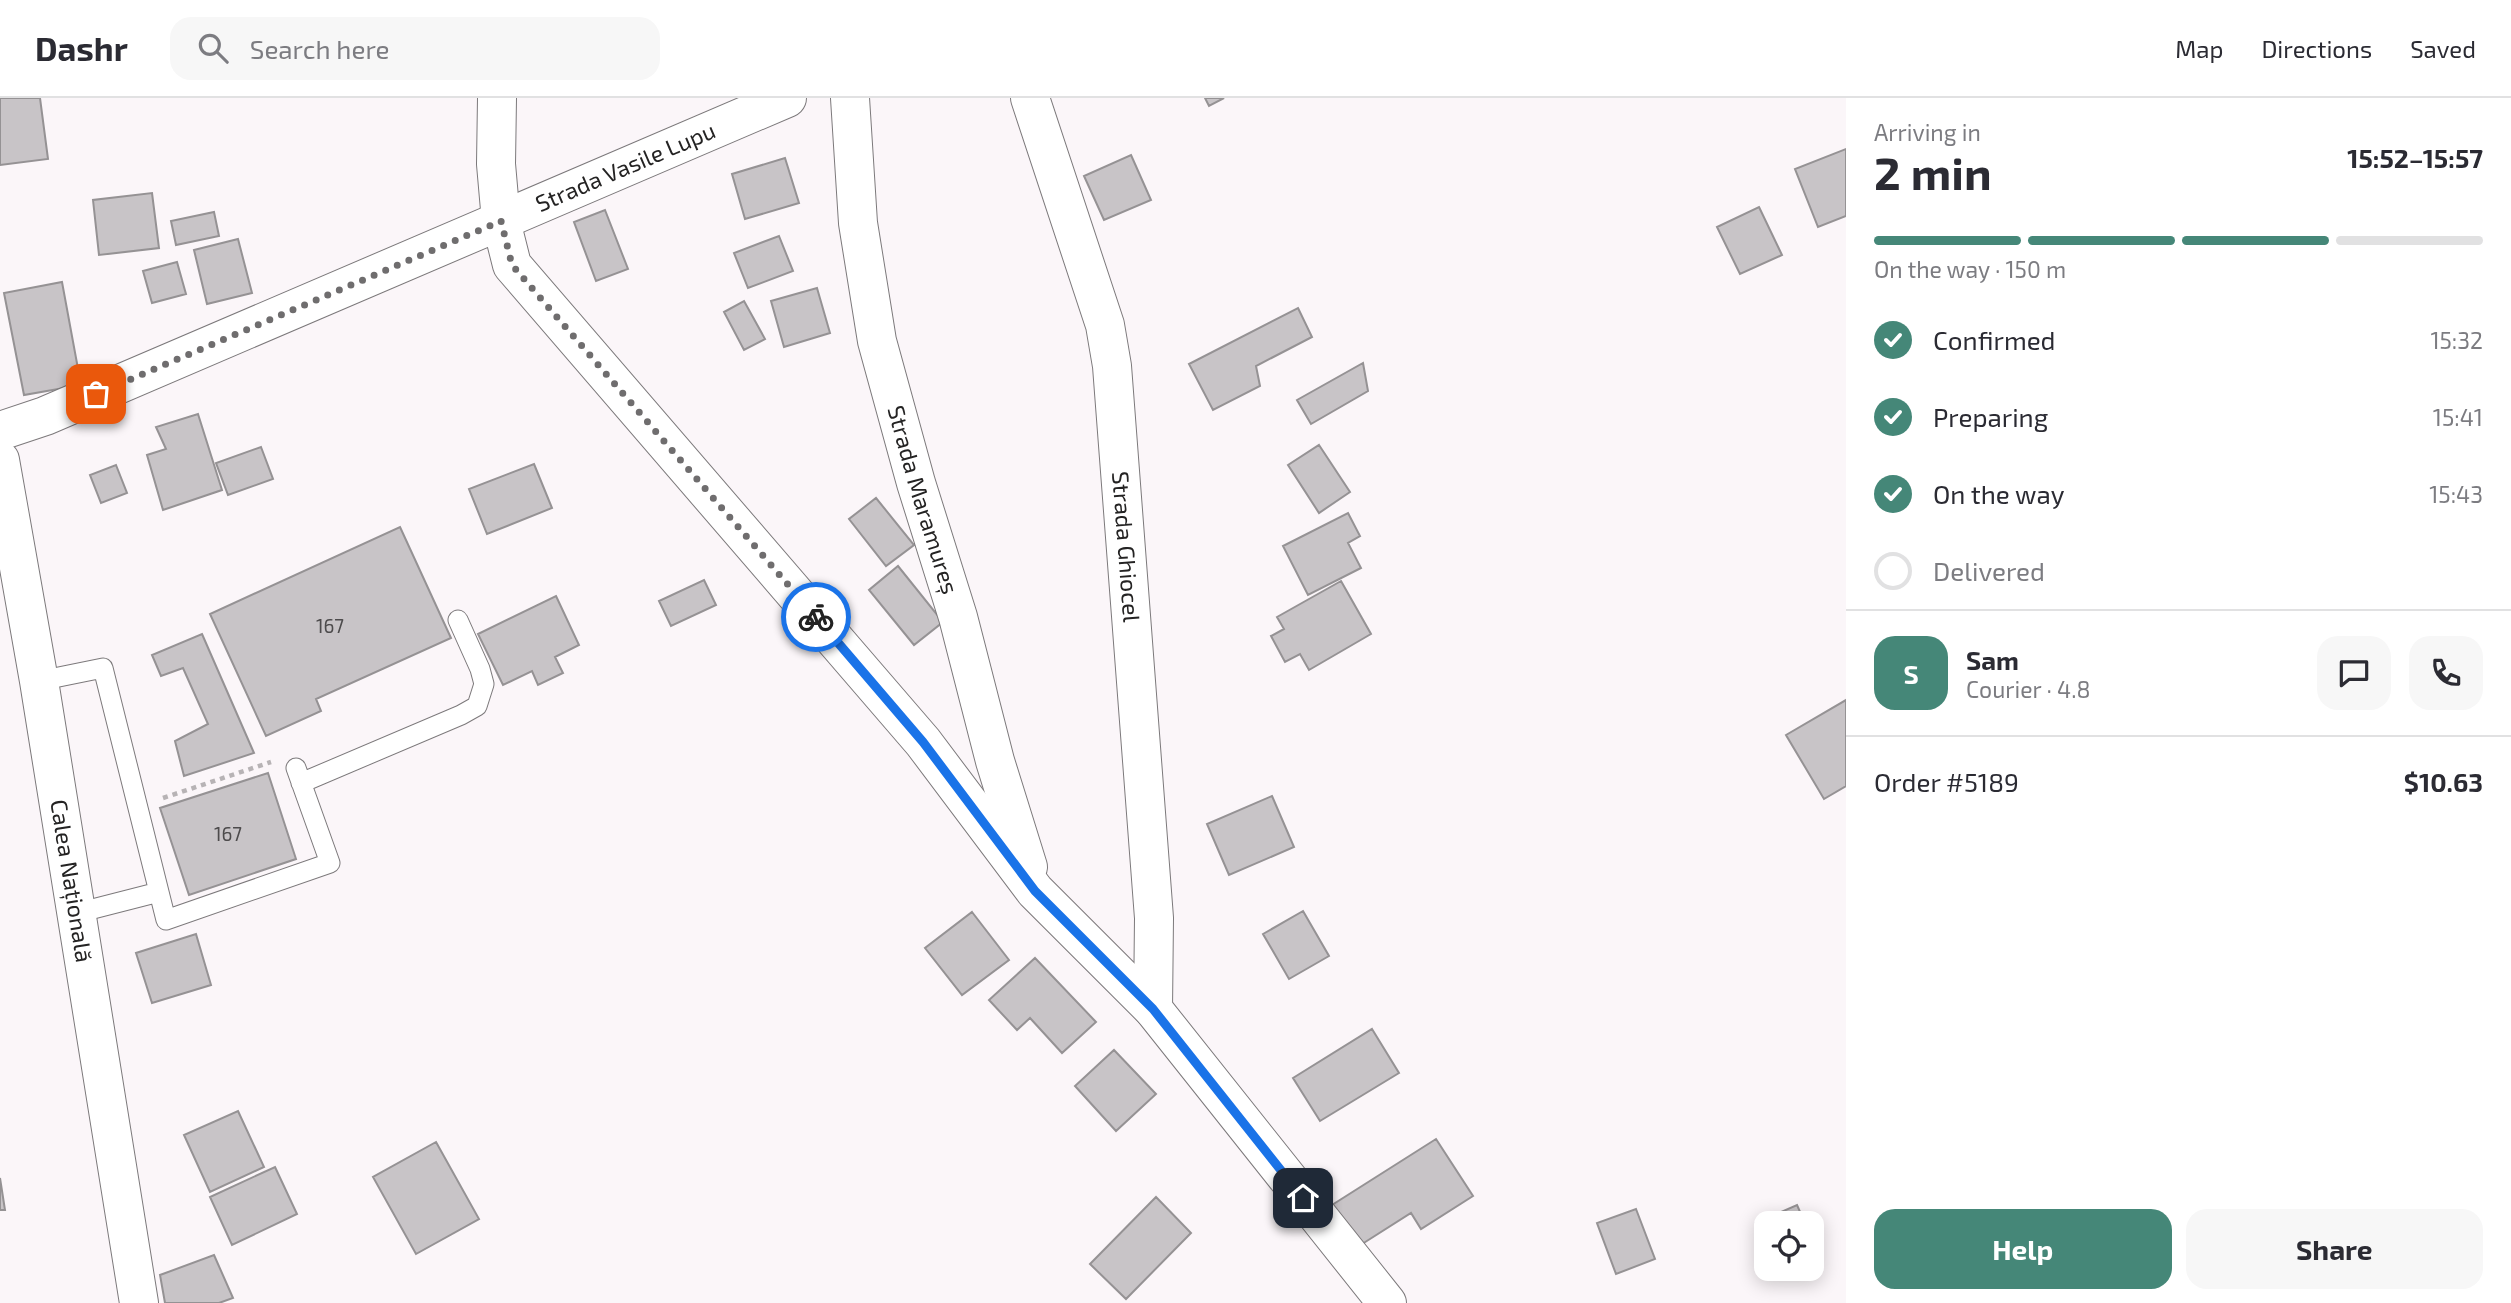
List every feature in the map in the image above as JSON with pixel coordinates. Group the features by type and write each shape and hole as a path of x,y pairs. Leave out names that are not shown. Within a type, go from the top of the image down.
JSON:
{"street":[{"path":"497,98 496,164 501,221 512,265 923,742 1035,891 1153,1009 1387,1303"},
{"name":"Strada Vasile Lupu","path":"0,431 45,416 787,98"},
{"name":"Strada Maramureș","path":"850,98 858,223 877,341 916,483 958,617 995,761 1035,891"},
{"name":"Strada Ghiocel","path":"1030,98 1105,325 1112,366 1154,918 1153,1009"},
{"name":"Calea Națională","path":"0,460 39,681 139,1303"}],"lane":[{"path":"39,681 103,668 166,920 330,863 299,776 461,715 477,706 484,684 458,621"},
{"path":"77,913 159,892"}],"path":[{"path":"138,806 242,771"}],"building":[{"path":"0,98 40,98 48,159 0,165"},
{"path":"1205,98 1224,98 1209,106"},
{"path":"1846,149 1846,216 1818,227 1795,169"},
{"path":"1131,155 1151,200 1104,220 1084,176"},
{"path":"785,158 799,203 745,219 732,174"},
{"path":"152,193 159,248 99,255 93,200"},
{"path":"1759,207 1782,255 1740,274 1717,227"},
{"path":"605,210 628,269 596,281 574,222"},
{"path":"214,212 219,236 176,245 171,221"},
{"path":"779,236 793,271 748,288 734,253"},
{"path":"238,239 252,293 207,304 194,250"},
{"path":"177,262 186,294 152,303 143,271"},
{"path":"62,282 81,385 24,395 4,293"},
{"path":"817,288 830,333 784,347 771,301"},
{"path":"744,301 765,339 744,350 724,312"},
{"path":"1298,308 1312,337 1256,366 1260,386 1213,410 1189,364"},
{"path":"1363,363 1368,391 1311,424 1297,400"},
{"path":"198,414 222,490 163,510 147,455 166,449 156,427"},
{"path":"1319,445 1350,492 1319,513 1288,465"},
{"path":"261,447 273,479 228,495 216,463"},
{"path":"534,464 552,508 487,534 469,489"},
{"path":"116,465 127,493 101,503 90,475"},
{"path":"876,498 914,545 886,566 849,519"},
{"path":"1348,513 1360,536 1348,543 1361,568 1308,595 1283,546"},
{"path":"400,527 451,638 316,699 321,711 266,736 210,614"},
{"path":"898,566 943,622 914,645 869,590"},
{"path":"704,580 716,605 671,626 659,601"},
{"path":"1341,581 1371,634 1309,670 1300,654 1285,662 1271,636 1284,629 1277,617"},
{"path":"556,596 579,645 555,657 563,673 538,685 532,671 503,685 478,634"},
{"path":"202,634 254,753 184,776 175,741 208,724 183,668 161,676 152,655"},
{"path":"1846,700 1846,786 1824,799 1786,735"},
{"path":"268,773 296,859 189,895 160,808"},
{"path":"1272,796 1294,847 1229,875 1207,824"},
{"path":"1303,911 1329,956 1289,979 1263,934"},
{"path":"972,912 1009,960 962,995 925,948"},
{"path":"196,934 211,985 152,1003 136,953"},
{"path":"1035,958 1096,1022 1062,1053 1030,1018 1017,1030 989,1000"},
{"path":"1372,1029 1399,1073 1320,1121 1293,1078"},
{"path":"1114,1050 1156,1094 1116,1131 1075,1086"},
{"path":"238,1111 264,1167 210,1192 184,1135"},
{"path":"1436,1139 1473,1196 1421,1229 1411,1213 1359,1246 1332,1205"},
{"path":"436,1142 479,1219 416,1254 373,1177"},
{"path":"275,1167 297,1214 232,1245 210,1197"},
{"path":"0,1178 5,1210 0,1210"},
{"path":"1156,1197 1191,1233 1126,1299 1090,1264"},
{"path":"1797,1205 1800,1211 1783,1211"},
{"path":"1636,1209 1655,1259 1616,1274 1597,1223"},
{"path":"214,1255 233,1298 219,1303 165,1303 160,1275"}],"way so far":[{"path":"96,394 501,221 512,265 816,617"}],"route":[{"path":"816,617 923,742 1035,891 1153,1009 1303,1198"}]}
